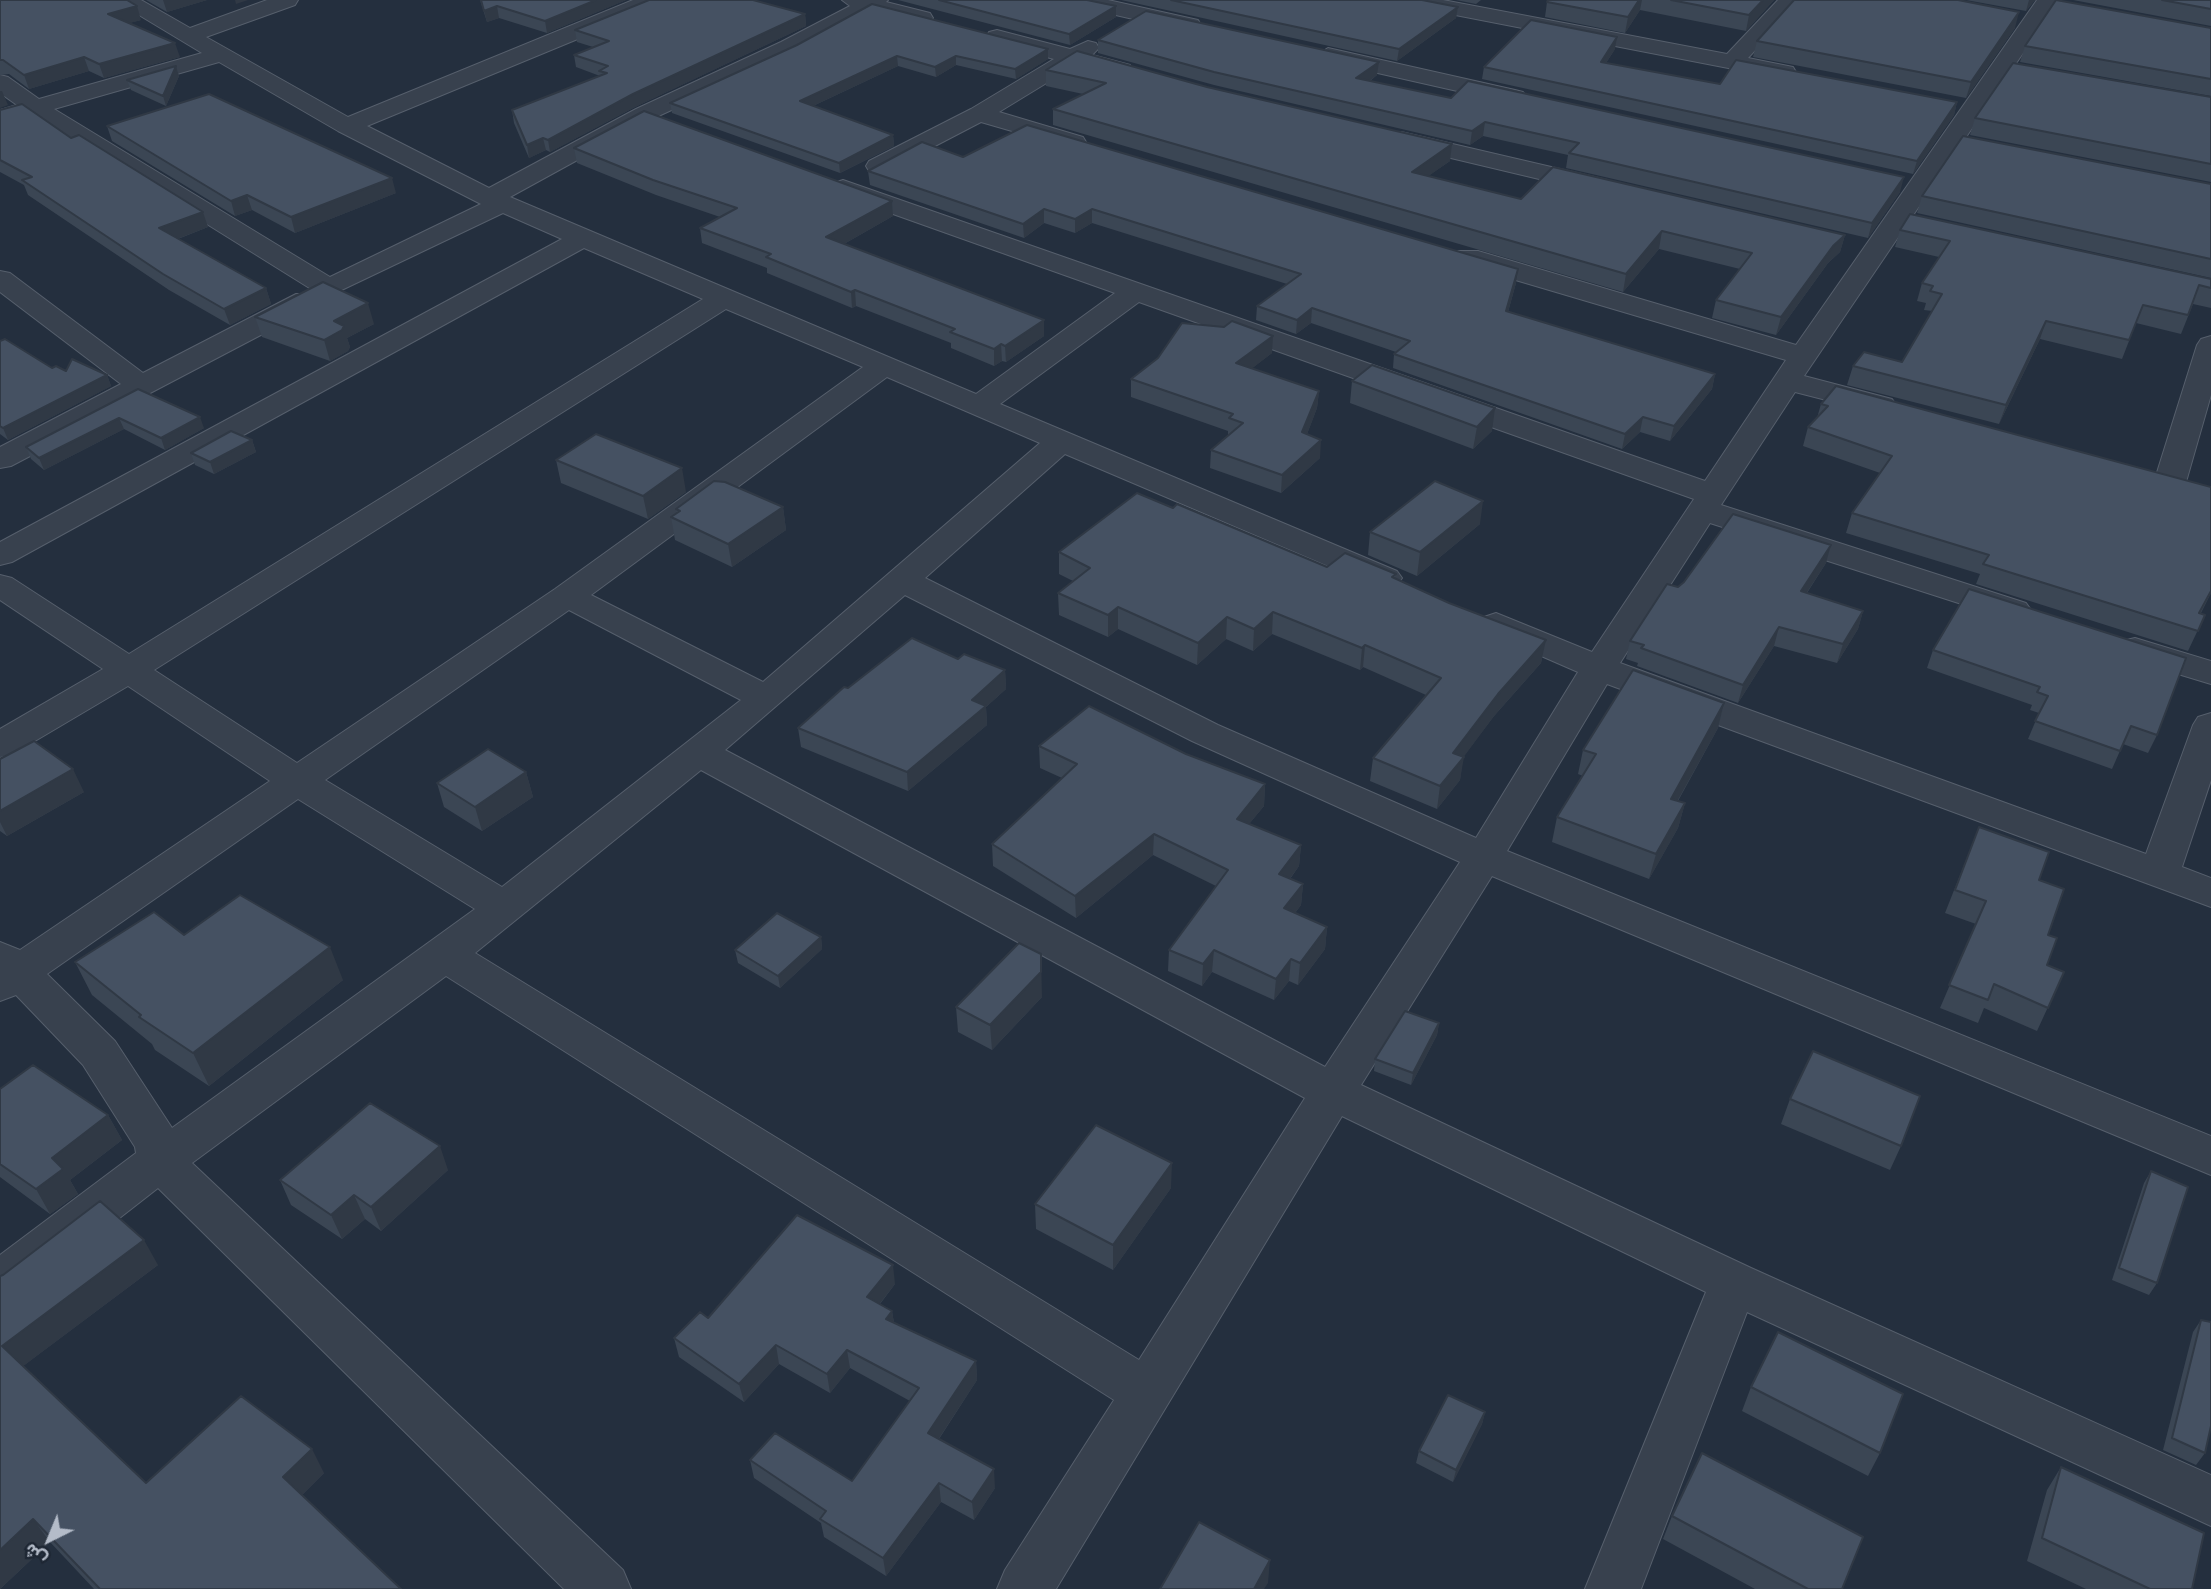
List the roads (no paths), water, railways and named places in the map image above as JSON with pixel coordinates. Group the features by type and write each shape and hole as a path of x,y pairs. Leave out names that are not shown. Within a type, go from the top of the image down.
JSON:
{"street":[{"path":"125,0 347,126 581,239 725,297 1407,587"},
{"path":"188,36 287,0"},
{"path":"347,126 652,0"},
{"path":"1080,0 1209,29"},
{"path":"1409,0 1531,15 1732,62 1812,77"},
{"path":"1732,62 1790,0"},
{"path":"0,459 496,200 644,114 789,47 866,1 946,24"},
{"path":"1025,1589 1333,1093 1484,857 1599,668 1795,368 1887,235 1906,183 1965,144 1958,106 2015,70 2040,11"},
{"path":"1141,14 979,114 826,182 1708,502 2042,619"},
{"path":"971,30 1140,75"},
{"path":"1305,50 1537,102"},
{"path":"0,117 220,55"},
{"path":"0,82 36,108 329,288"},
{"path":"644,114 683,129"},
{"path":"979,114 1099,149"},
{"path":"1375,134 1618,190"},
{"path":"0,555 581,239"},
{"path":"1444,250 1795,368 1906,412"},
{"path":"0,279 141,385"},
{"path":"978,406 1135,292"},
{"path":"0,745 127,671 725,297"},
{"path":"2201,490 2157,479 2211,345"},
{"path":"603,1589 160,1160 158,1144 99,1053 6,971 296,780 567,596 883,366"},
{"path":"0,1283 160,1160 445,955 766,698 1061,441"},
{"path":"901,579 1205,733 1484,857 2211,1156"},
{"path":"0,585 296,780 503,907"},
{"path":"567,596 766,698"},
{"path":"1471,614 1599,668 2211,893"},
{"path":"2107,640 2211,673"},
{"path":"2159,875 2211,725"},
{"path":"698,752 1333,1093 1734,1283 2211,1501"},
{"path":"445,955 1147,1393"},
{"path":"1613,1589 1734,1283"}]}
